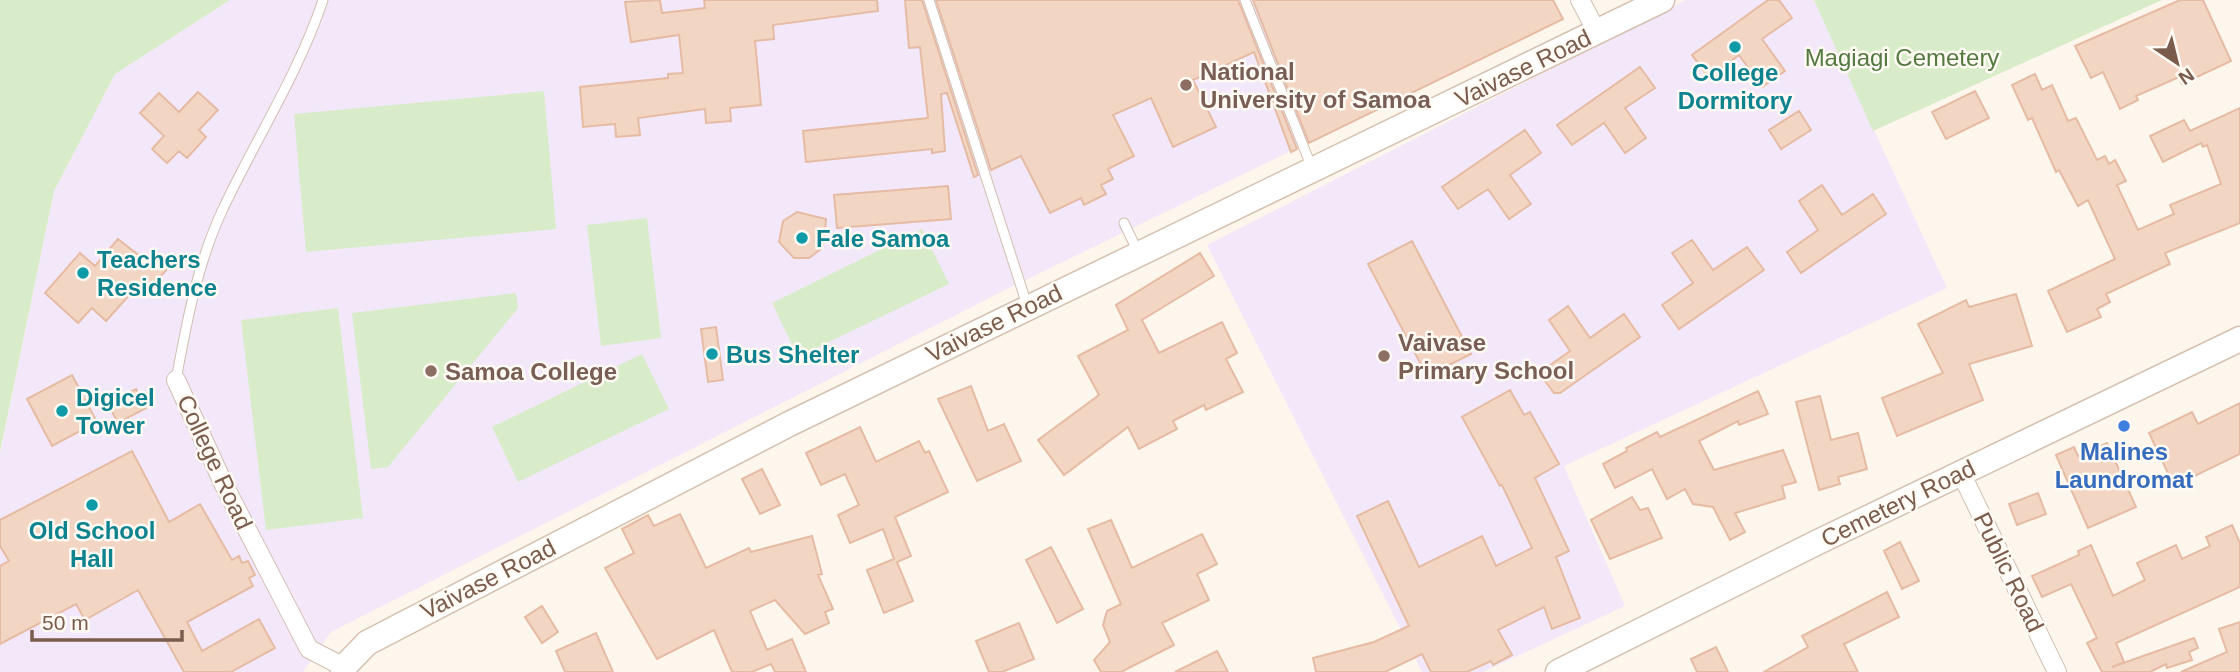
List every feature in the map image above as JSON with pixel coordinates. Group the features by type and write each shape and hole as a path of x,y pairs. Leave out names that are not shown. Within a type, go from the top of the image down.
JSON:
{"main road":[{"name":"Vaivase Road","path":"343,669 367,643 723,457 1027,306 1662,0"},
{"name":"Cemetery Road","path":"1558,672 2240,339"}],"street":[{"path":"1580,0 1597,32"},
{"name":"College Road","path":"176,380 224,485 309,649 343,669"},
{"name":"Public Road","path":"1961,473 2057,672"}],"lane":[{"name":"College Road","path":"176,380 192,288 217,224 311,37 323,0"},
{"path":"929,0 1027,306"},
{"path":"1245,0 1313,169"},
{"path":"1124,223 1138,254"}],"shaded area":[{"name":"Samoa College","path":"230,0 1553,0 1563,19 1007,289 331,632 303,672 0,672 0,454 54,191 115,74"},
{"path":"1686,0 1814,0 1947,288 1564,466 1625,606 1483,672 1422,672 1207,245"}],"green space":[{"path":"0,0 230,0 115,74 54,191 0,452"},
{"name":"Magiagi Cemetery","path":"1814,0 2162,0 1873,131"},
{"path":"544,91 556,229 306,252 294,114"},
{"path":"647,218 661,338 601,346 587,225"},
{"path":"922,229 949,284 798,357 772,303"},
{"path":"516,293 518,308 388,467 371,469 352,313"},
{"path":"338,308 363,518 266,530 241,320"},
{"path":"642,354 669,409 518,482 492,427"}],"building":[{"path":"660,0 662,13 705,8 704,0 877,0 878,11 773,25 774,39 755,41 761,105 730,108 731,121 706,123 705,109 638,118 640,135 616,137 615,124 583,127 580,87 668,78 668,74 683,73 679,35 631,42 625,2"},
{"path":"905,0 922,0 978,175 974,177 947,93 941,94 945,151 932,153 932,149 806,162 803,131 928,118 920,47 909,48"},
{"path":"936,0 1238,0 1297,149 1291,152 1254,52 1193,80 1216,127 1173,147 1151,98 1113,115 1134,156 1108,169 1113,179 1101,185 1106,194 1084,205 1081,198 1050,213 1021,156 991,170"},
{"path":"1253,0 1553,0 1563,19 1309,143"},
{"name":"College Dormitory","path":"1768,0 1779,0 1792,18 1762,39 1785,71 1762,87 1739,55 1709,78 1692,55"},
{"path":"2180,0 2203,0 2231,61 2182,84 2179,77 2136,96 2138,100 2120,109 2103,72 2091,78 2075,46"},
{"name":"College Dormitory","path":"1640,67 1655,88 1625,108 1646,138 1625,153 1604,123 1572,145 1557,125"},
{"path":"2035,74 2042,90 2052,85 2068,121 2076,118 2097,160 2105,156 2109,164 2115,160 2126,181 2117,185 2138,230 2174,214 2170,205 2221,184 2207,145 2203,147 2201,143 2163,162 2150,136 2184,120 2190,131 2240,108 2240,223 2165,253 2170,264 2106,294 2110,302 2097,309 2101,317 2067,332 2048,291 2115,259 2088,200 2078,206 2059,170 2056,172 2032,118 2028,120 2012,85"},
{"path":"1975,91 1989,118 1946,139 1932,112"},
{"path":"198,92 218,110 199,130 206,137 187,158 179,151 167,163 152,149 164,136 140,113 159,93 179,112"},
{"path":"1799,111 1811,130 1781,149 1769,130"},
{"path":"1525,130 1541,153 1510,175 1531,204 1509,219 1488,189 1458,209 1442,187"},
{"path":"1822,185 1842,215 1873,194 1886,214 1801,273 1787,252 1818,230 1799,201"},
{"path":"948,186 951,219 837,228 834,195"},
{"name":"Fale Samoa","path":"797,212 826,219 821,249 809,258 794,258 779,242 783,221"},
{"path":"118,239 145,260 151,253 168,268 150,288 142,281 106,321 92,308 78,323 45,293 80,253 95,266"},
{"path":"1692,240 1713,270 1747,247 1764,270 1679,329 1662,305 1693,283 1672,253"},
{"name":"Vaivase Primary School","path":"1412,241 1471,354 1427,376 1368,264"},
{"path":"1200,253 1214,276 1142,320 1159,353 1222,322 1237,353 1226,359 1243,392 1206,410 1204,405 1173,421 1177,429 1139,449 1128,427 1064,475 1038,440 1099,395 1078,356 1128,330 1116,305"},
{"path":"2016,294 2032,346 1969,364 1983,400 1897,436 1882,398 1943,373 1918,324 1966,300 1969,307"},
{"path":"1568,306 1590,338 1624,314 1640,337 1560,393 1554,393 1539,373 1570,351 1549,320"},
{"name":"Bus Shelter","path":"716,327 723,380 708,382 701,329"},
{"name":"Digicel Tower","path":"72,375 97,422 52,446 27,399"},
{"path":"971,386 988,431 1004,424 1021,461 977,481 938,399"},
{"path":"136,389 146,408 118,423 108,404"},
{"path":"1510,390 1524,415 1530,412 1559,464 1535,478 1569,551 1556,557 1580,618 1552,629 1544,607 1498,630 1512,655 1493,665 1491,661 1467,672 1431,672 1422,654 1385,672 1316,672 1313,658 1374,642 1409,626 1357,516 1388,501 1419,567 1482,536 1496,566 1532,548 1502,485 1500,486 1462,417"},
{"path":"1758,391 1768,414 1739,425 1738,421 1699,441 1714,470 1783,450 1796,482 1782,486 1785,498 1735,513 1745,532 1730,540 1713,507 1693,504 1685,489 1667,499 1652,469 1615,488 1603,464 1627,451 1626,448 1657,432 1660,437"},
{"path":"1820,396 1831,440 1858,433 1867,469 1838,477 1840,484 1819,490 1796,402"},
{"path":"2240,403 2240,454 2174,486 2149,433 2192,412 2198,424"},
{"path":"860,427 876,462 919,441 925,453 929,451 948,492 895,517 911,556 897,562 913,601 884,613 867,570 894,559 883,529 850,543 838,515 859,505 845,474 821,485 806,453"},
{"path":"2107,443 2136,507 2088,528 2056,455 2074,447 2078,456"},
{"path":"132,451 169,522 200,504 232,560 239,556 242,563 248,561 255,575 249,578 253,586 187,622 202,651 259,619 275,648 231,672 184,672 138,590 85,620 76,604 0,644 0,566 9,561 0,546 0,520"},
{"path":"762,469 780,505 760,514 742,479"},
{"path":"2038,493 2046,514 2017,525 2009,504"},
{"path":"1632,497 1640,510 1648,508 1662,538 1610,559 1591,520"},
{"path":"680,514 706,568 749,548 751,552 812,536 822,574 818,575 833,609 825,612 829,623 805,634 775,600 750,611 767,650 792,639 806,672 775,672 771,664 752,672 732,672 714,630 657,659 605,568 634,553 622,529 648,515 654,526"},
{"path":"1111,520 1132,568 1202,534 1217,564 1197,574 1209,600 1162,623 1174,645 1121,672 1101,672 1094,660 1110,642 1103,625 1107,611 1121,604 1088,529"},
{"path":"2232,525 2240,543 2240,587 2116,643 2124,662 2112,667 2194,638 2198,648 2189,652 2192,660 2167,668 2166,664 2150,672 2102,672 2087,643 2097,638 2071,584 2042,597 2032,576 2079,555 2078,551 2091,545 2113,596 2145,580 2137,563 2176,545 2182,559 2210,546 2206,537"},
{"path":"1900,542 1919,581 1902,589 1884,551"},
{"path":"1051,547 1083,609 1057,623 1026,560"},
{"path":"1887,592 1899,617 1844,644 1858,672 1764,672 1808,647 1802,636"},
{"path":"542,606 558,632 542,643 525,617"},
{"path":"2240,622 2240,672 2181,672 2227,652 2219,629"},
{"path":"1019,623 1034,659 1002,672 989,672 976,641"},
{"path":"596,633 613,672 565,672 556,651"},
{"path":"1716,647 1728,672 1697,672 1691,659"},
{"path":"1217,651 1228,672 1175,672"}],"place":[{"name":"College Dormitory","path":"1735,47"},
{"name":"National University of Samoa","path":"1186,85"},
{"name":"Fale Samoa","path":"802,238"},
{"name":"Teachers Residence","path":"83,273"},
{"name":"Bus Shelter","path":"712,354"},
{"name":"Vaivase Primary School","path":"1384,356"},
{"name":"Samoa College","path":"431,371"},
{"name":"Digicel Tower","path":"62,411"},
{"name":"Malines Laundromat","path":"2124,426"},
{"name":"Old School Hall","path":"92,505"}]}
